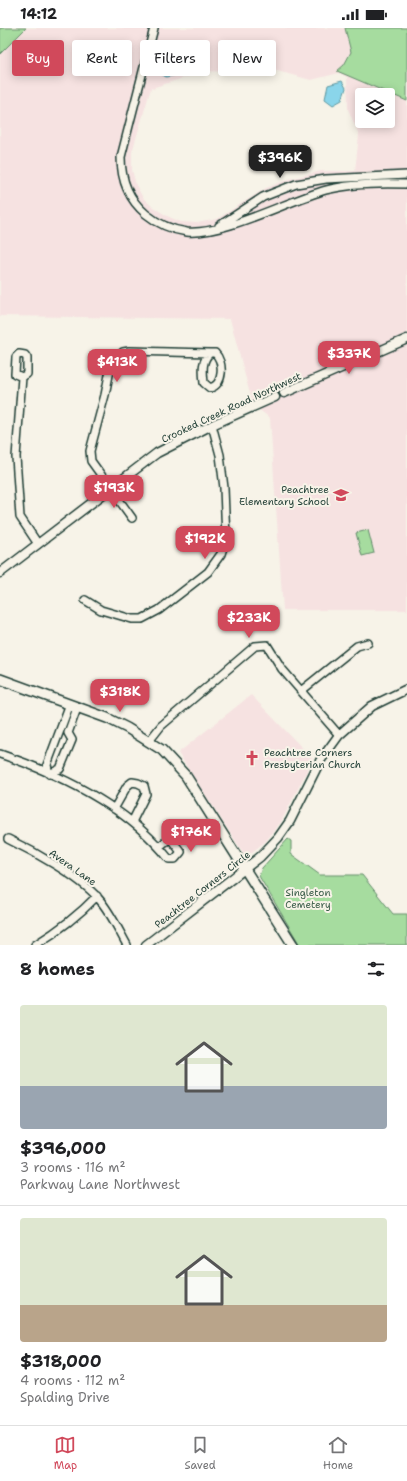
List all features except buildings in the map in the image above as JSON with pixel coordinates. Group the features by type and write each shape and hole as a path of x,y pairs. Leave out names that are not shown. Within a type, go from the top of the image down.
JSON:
{"main road":[{"path":"0,679 107,718 150,740 173,760 186,776 293,945"}],"street":[{"path":"154,28 122,149 121,166 124,182 136,204 148,216 163,225 187,232 216,229 332,189 360,184 407,184"},
{"path":"216,229 263,197 296,184 326,178 407,175"},
{"name":"Crooked Creek Road Northwest","path":"0,573 157,453 212,425 407,339"},
{"path":"132,518 109,489 91,461 90,451 106,395 110,365 123,352 129,351 210,353"},
{"path":"22,377 16,457 20,517 38,544"},
{"path":"85,600 101,610 132,619 142,619 159,610 208,572 221,554 226,539 224,488 220,456 212,425"},
{"path":"302,691 357,646 368,643"},
{"path":"150,740 161,726 255,646 267,645 282,669 339,735"},
{"name":"Peachtree Corners Circle","path":"146,945 245,870 278,838 290,821 320,762 339,735 372,706 407,689"},
{"path":"49,774 47,765 68,709 74,706 76,711 68,733"},
{"path":"49,774 60,769 72,740 68,733 61,730"},
{"path":"0,754 49,774 94,796 132,822 160,846"},
{"path":"114,809 127,786 132,782 144,786 146,794 132,822"},
{"name":"Avera Lane","path":"8,839 30,850 79,881 97,896 108,910 127,945"},
{"path":"35,945 78,916 97,896"}],"shaded area":[{"path":"0,28 407,28 407,610 283,610 270,418 253,405 230,319 0,316","holes":["140,40 210,40 210,71 218,71 218,40 276,40 276,71 311,80 339,73 347,77 348,109 355,126 355,88 395,88 395,128 356,128 359,135 355,171 321,171 289,179 266,188 217,219 197,223 181,222 167,216 143,198 136,185 132,170 132,152 151,88 154,89 155,87 189,76 140,76"]},
{"path":"251,695 313,759 281,822 266,841 246,857 178,753"}],"green space":[{"path":"0,28 26,28 14,40 12,40 12,42 0,54"},
{"path":"345,28 407,28 407,101 395,96 395,88 377,88 337,71 344,65 351,52"},
{"path":"368,530 374,553 362,556 356,533"},
{"name":"Singleton Cemetery","path":"288,839 291,841 291,854 320,875 362,875 393,914 407,914 407,945 300,945 259,876 262,868"}],"water":[{"path":"342,81 346,88 342,100 333,105 325,99 328,85"}],"place":[{"name":"Peachtree Elementary School","path":"341,495"},
{"name":"Peachtree Corners Presbyterian Church","path":"252,758"}]}
